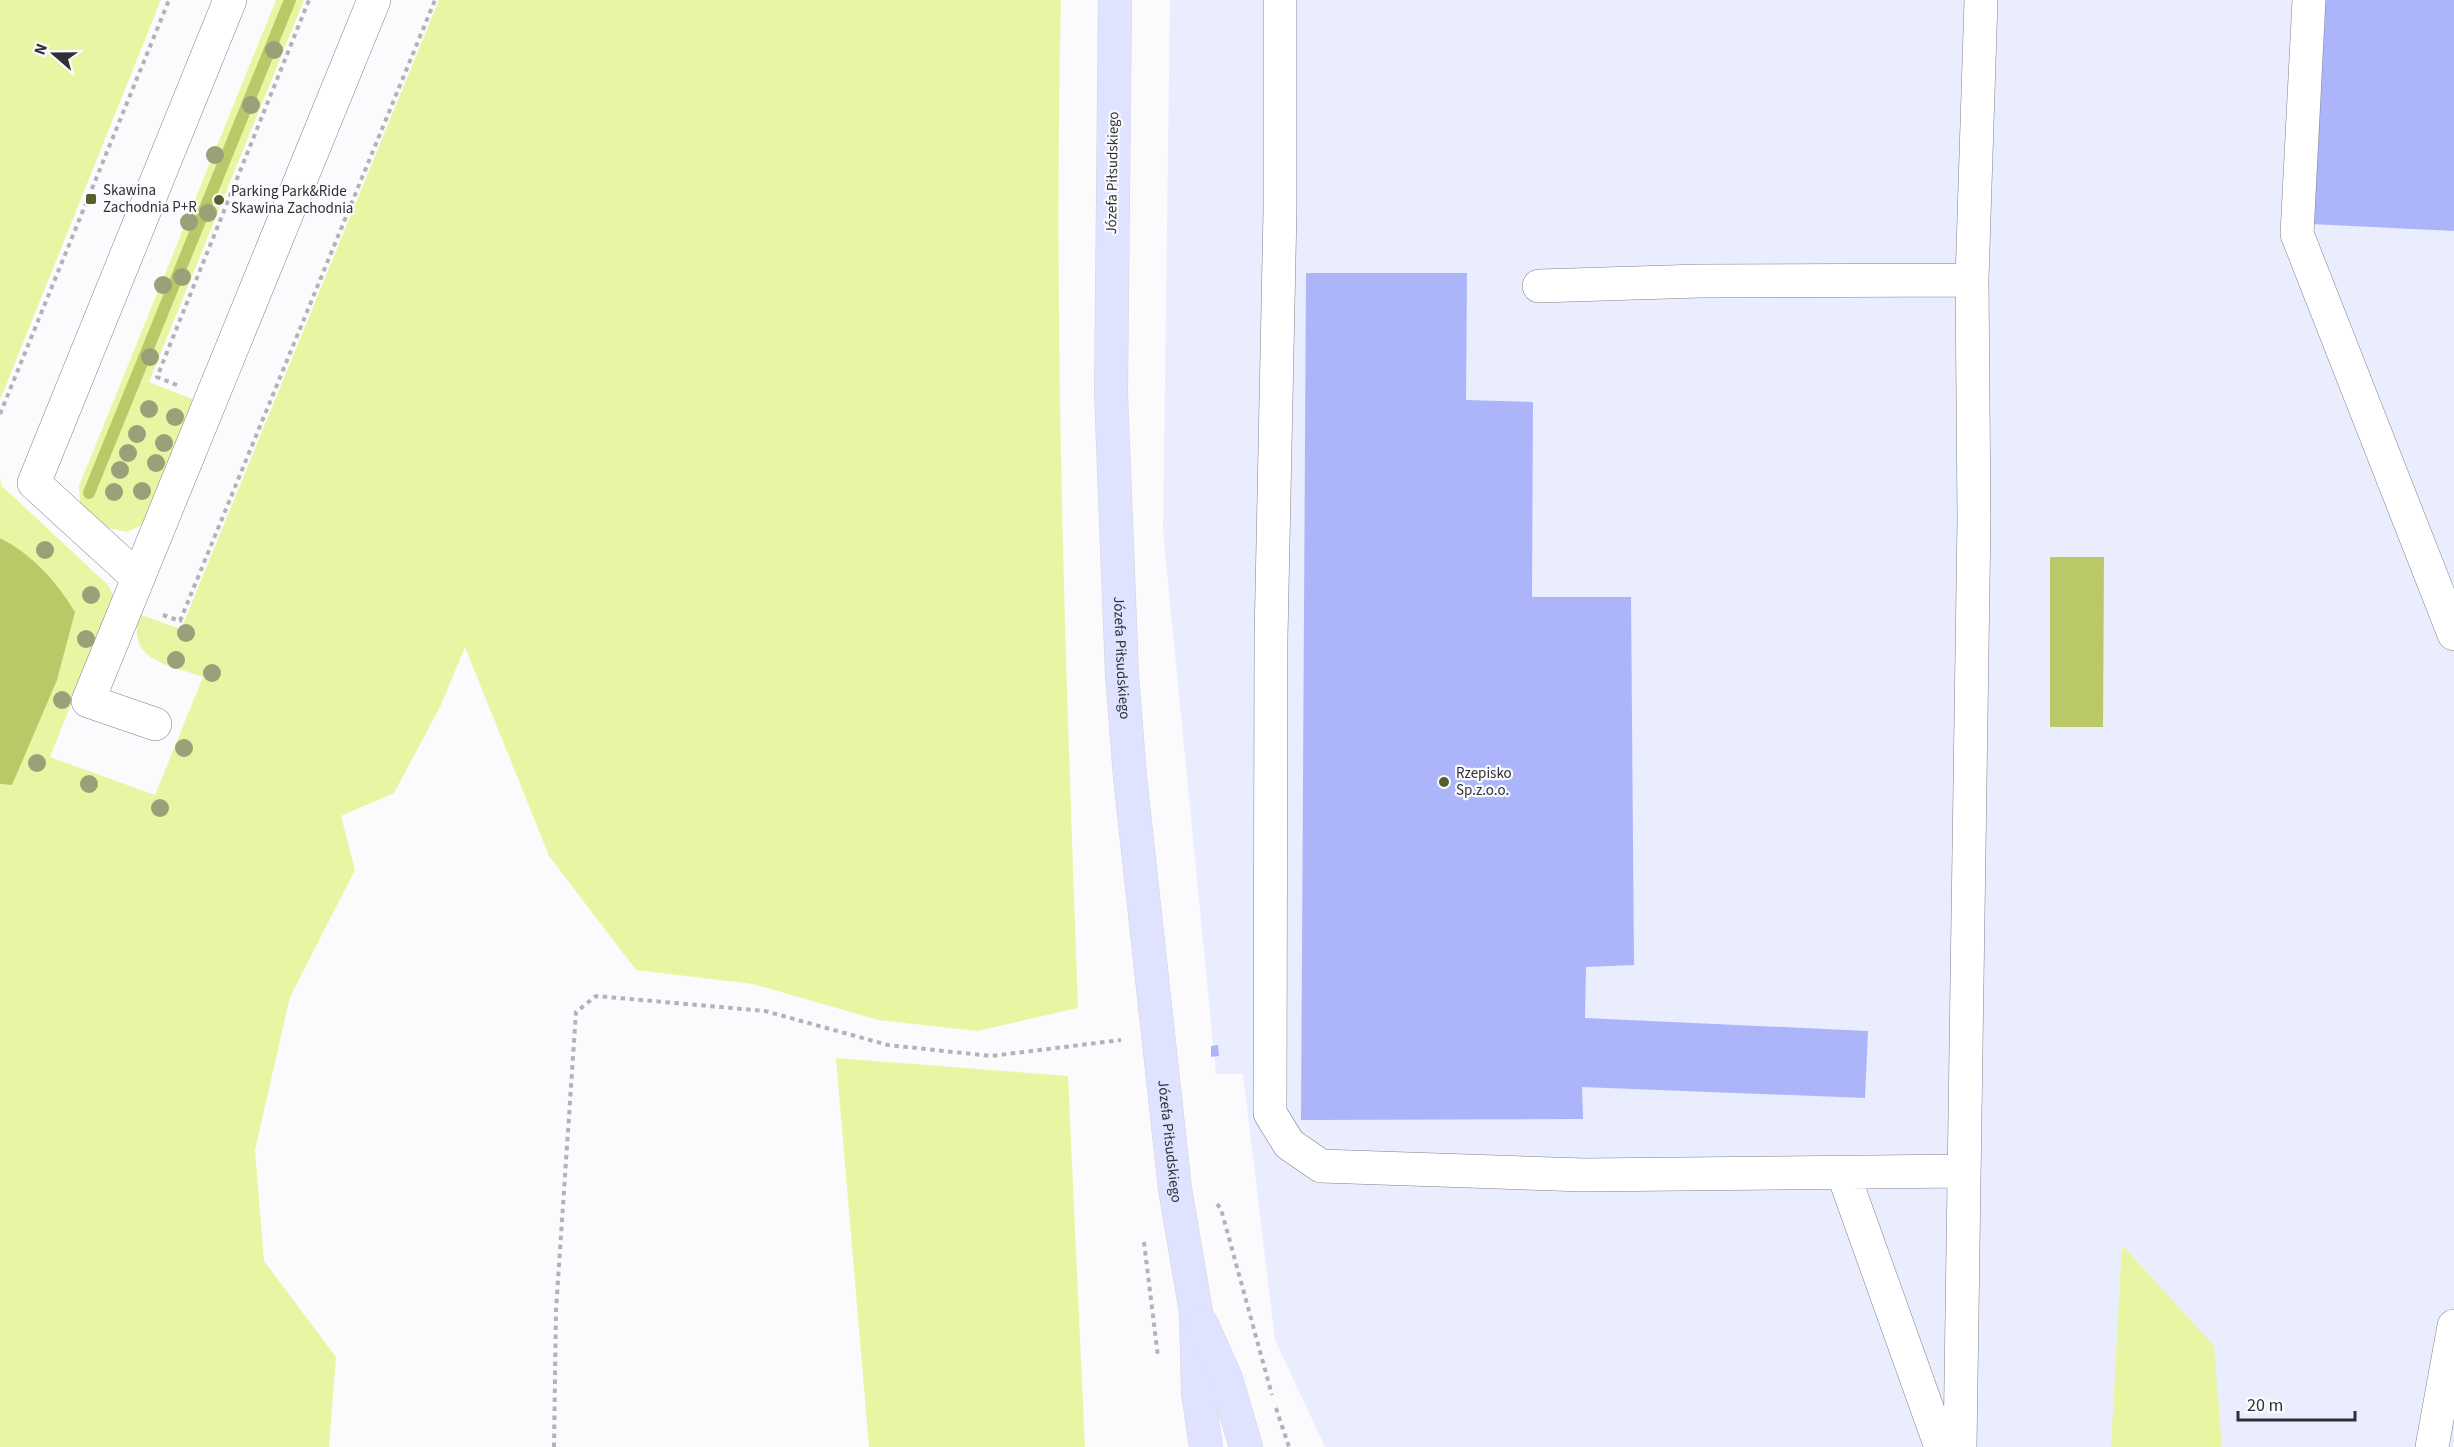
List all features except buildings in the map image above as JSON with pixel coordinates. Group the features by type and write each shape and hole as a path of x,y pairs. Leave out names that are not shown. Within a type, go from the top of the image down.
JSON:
{"main road":[{"name":"Józefa Piłsudskiego","path":"1115,0 1110,331 1115,542 1130,777 1175,1189 1196,1312 1198,1392 1206,1447"},
{"name":"Józefa Piłsudskiego","path":"1196,1312 1226,1379 1246,1447"}],"lane":[{"path":"138,578 34,483 230,0"},
{"path":"155,724 88,701 374,0"},
{"path":"1280,0 1280,222 1271,638 1270,1113 1289,1144 1321,1166 1584,1175 1964,1171"},
{"path":"1960,1447 1974,519 1972,280 1981,0"},
{"path":"2309,0 2297,234 2454,634"},
{"path":"1539,286 1700,281 1972,280"},
{"path":"1843,1173 1941,1447"},
{"path":"2432,1447 2454,1326"}],"path":[{"path":"0,414 169,0"},
{"path":"157,377 309,0"},
{"path":"180,621 435,0"},
{"path":"554,1447 556,1310 576,1012 596,996 765,1011 888,1045 991,1056 1158,1035"},
{"path":"1175,1189 1214,1201 1221,1209 1275,1406 1290,1447"}],"shaded area":[{"path":"0,0 161,0 0,400"},
{"path":"276,0 304,0 149,382 195,400 144,524 127,532 109,528 91,516 80,503 79,486"},
{"path":"439,0 1061,0 1059,252 1062,504 1078,1008 977,1031 878,1020 753,984 636,970 549,856 465,647 441,705 394,793 341,816 355,870 290,997 255,1150 264,1261 336,1357 329,1447 0,1447 0,784 12,785 75,612 43,570 23,552 0,538 0,479 2,486 109,586 114,597 50,757 155,795 203,677 164,664 144,652 137,630 139,614 181,629"},
{"path":"1170,0 2454,0 2454,1447 1325,1447 1275,1340 1243,1074 1216,1074 1163,531"},
{"path":"0,538 23,552 43,570 75,612 57,680 12,785 0,784"},
{"path":"2050,557 2104,557 2103,727 2050,727"},
{"path":"836,1058 1068,1076 1085,1447 869,1447"},
{"path":"2122,1245 2214,1346 2222,1447 2111,1447"}],"waterway":[{"path":"89,493 290,0"}],"place":[{"name":"Skawina Zachodnia P+R","path":"91,199"},
{"name":"Parking Park&Ride Skawina Zachodnia","path":"219,200"},
{"name":"Rzepisko Sp.z.o.o.","path":"1444,782"}]}
